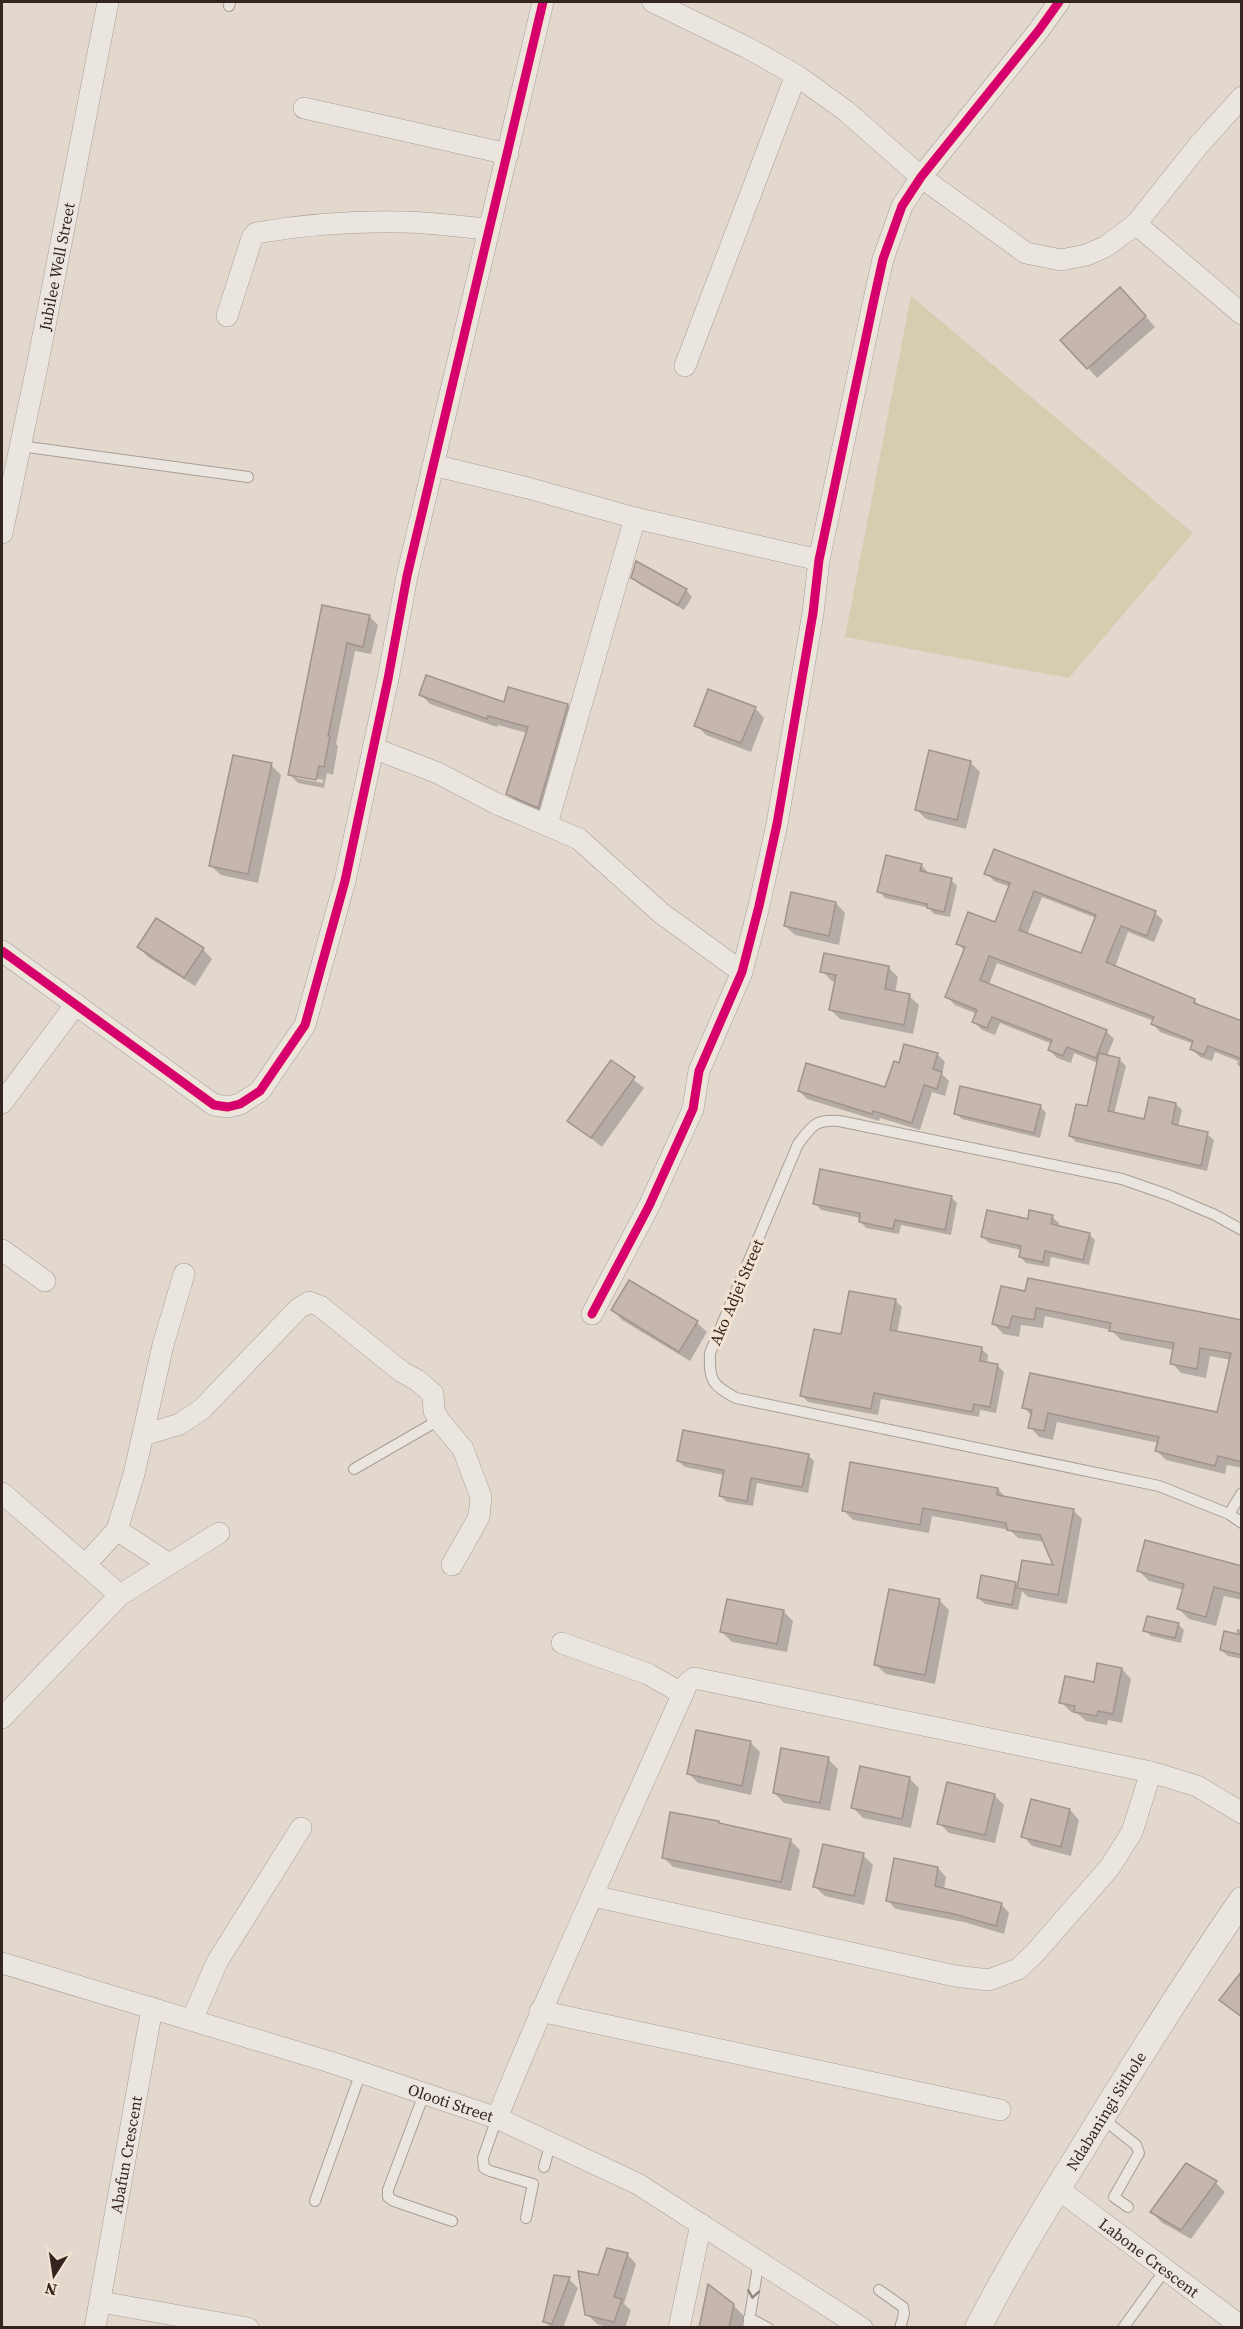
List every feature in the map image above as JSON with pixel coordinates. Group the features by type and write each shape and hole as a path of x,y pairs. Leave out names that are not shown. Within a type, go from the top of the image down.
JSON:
{"street":[{"name":"Jubilee Well Street","path":"2,533 108,2"},
{"path":"2,951 214,1105 228,1107 240,1104 260,1091 305,1025 345,881 374,748 407,576 543,2"},
{"path":"592,1314 649,1206 693,1109 699,1071 742,972 777,824 813,614 819,560 883,259 902,206 921,177 1040,30 1059,2"},
{"path":"661,3 796,75 846,111 921,177 1026,253 1061,260 1086,255 1105,247 1136,224 1198,146 1242,96"},
{"path":"685,366 796,75"},
{"path":"304,108 508,154"},
{"path":"227,316 252,238 256,233 319,225 382,222 489,229"},
{"path":"1136,224 1242,314"},
{"path":"433,465 528,488 635,518 819,560"},
{"path":"547,824 635,518"},
{"path":"374,748 438,773 495,803 579,839 661,913 742,972"},
{"path":"2,1103 76,1004"},
{"path":"2,1250 45,1281"},
{"path":"85,1565 117,1530 123,1517 164,1345 184,1274"},
{"path":"144,1436 180,1424 202,1409 298,1309 309,1302 320,1306 402,1372 429,1389 433,1394 434,1412 463,1449 481,1497 479,1517 452,1565"},
{"path":"2,1493 120,1595"},
{"path":"117,1530 169,1564"},
{"path":"2,1718 120,1595 219,1533"},
{"path":"562,1643 648,1674 683,1694"},
{"path":"497,2118 540,2011 687,1684 694,1678 1151,1772 1197,1786 1242,1813"},
{"path":"593,1896 955,1976 989,1980 1018,1970 1110,1867 1132,1832 1151,1772"},
{"path":"192,2020 217,1962 301,1828"},
{"name":"Ndabaningi Sithole","path":"978,2328 1002,2280 1188,1978 1242,1900"},
{"name":"Olooti Street","path":"2,1963 361,2072 497,2118 638,2184 862,2328"},
{"name":"Abafun Crescent","path":"95,2328 152,2008"},
{"path":"540,2011 1000,2110"},
{"name":"Labone Crescent","path":"1058,2189 1242,2327"},
{"path":"679,2328 701,2224"},
{"path":"100,2302 248,2328"}],"lane":[{"path":"20,446 248,477"},
{"name":"Ako Adjei Street","path":"1229,1514 1159,1486 736,1398 717,1387 709,1371 710,1353 798,1144 811,1128 824,1120 839,1121 1122,1179 1168,1195 1215,1215 1242,1230"},
{"path":"354,1469 439,1420"},
{"path":"1242,1493 1229,1514 1242,1523"},
{"path":"315,2201 361,2072"},
{"path":"424,2094 388,2190 388,2197 452,2221"},
{"path":"497,2118 483,2158 484,2168 533,2184 526,2218"},
{"path":"1102,2118 1136,2145 1139,2153 1114,2198 1128,2207"},
{"path":"544,2167 551,2142"},
{"path":"759,2260 749,2323 768,2328"},
{"path":"1123,2328 1165,2270"},
{"path":"879,2290 903,2307 904,2314 900,2328"}],"shaded area":[{"path":"911,296 1193,533 1069,678 845,637"}],"building":[{"path":"1120,287 1146,316 1087,369 1060,340"},
{"path":"636,561 687,589 678,605 631,578"},
{"path":"322,605 370,615 363,647 347,643 324,767 319,766 316,780 288,775"},
{"path":"426,675 504,702 508,687 568,704 538,808 506,794 528,727 488,716 487,719 419,695"},
{"path":"708,689 756,707 741,743 694,726"},
{"path":"929,750 971,761 957,820 915,810"},
{"path":"233,755 272,763 248,874 209,866"},
{"path":"994,849 1156,911 1147,936 1121,926 1106,962 1195,999 1194,1003 1242,1021 1242,1059 1208,1046 1204,1055 1190,1049 1193,1041 1151,1024 1154,1017 989,956 980,980 1107,1030 1096,1058 1067,1047 1063,1056 1048,1050 1052,1040 992,1017 987,1028 972,1022 977,1010 945,997 965,947 956,944 968,912 995,922 1010,883 984,874","holes":["1034,891 1096,915 1081,953 1019,930"]},
{"path":"886,855 922,864 920,871 952,878 944,912 927,908 927,904 877,892"},
{"path":"791,892 836,902 829,936 784,926"},
{"path":"156,918 204,948 184,978 137,947"},
{"path":"824,953 889,966 885,989 910,994 904,1025 829,1010 836,975 820,972"},
{"path":"904,1044 938,1053 933,1069 942,1072 937,1089 924,1085 912,1123 873,1111 872,1114 798,1091 806,1063 885,1087 894,1061 899,1063"},
{"path":"1099,1053 1120,1058 1108,1111 1144,1119 1149,1097 1176,1103 1172,1124 1208,1132 1201,1166 1069,1136 1076,1104 1087,1106"},
{"path":"611,1060 635,1077 591,1138 567,1121"},
{"path":"960,1086 1041,1105 1034,1133 954,1114"},
{"path":"820,1169 952,1196 945,1230 895,1220 893,1229 859,1222 860,1213 813,1204"},
{"path":"987,1210 1028,1219 1029,1210 1053,1215 1051,1224 1090,1233 1083,1260 1045,1251 1043,1262 1019,1257 1021,1246 981,1237"},
{"path":"1028,1278 1242,1320 1242,1462 1218,1456 1215,1466 1155,1451 1159,1437 1048,1413 1044,1431 1028,1428 1032,1410 1022,1408 1030,1373 1217,1412 1231,1353 1200,1348 1197,1369 1170,1364 1174,1343 1109,1331 1111,1323 1036,1308 1034,1320 1012,1316 1009,1328 992,1324 1001,1286 1025,1291"},
{"path":"629,1280 698,1321 679,1352 611,1310"},
{"path":"849,1291 896,1299 890,1330 982,1347 980,1361 998,1364 990,1407 974,1404 972,1412 874,1393 871,1409 800,1396 814,1329 841,1334"},
{"path":"683,1430 809,1454 802,1487 751,1478 747,1501 719,1496 724,1470 677,1461"},
{"path":"850,1462 998,1488 997,1495 1074,1509 1058,1595 1017,1588 1022,1560 1053,1565 1040,1535 1007,1530 1006,1523 923,1508 920,1525 842,1511"},
{"path":"1145,1540 1242,1566 1242,1594 1214,1587 1206,1617 1177,1609 1184,1584 1137,1571"},
{"path":"981,1575 1016,1582 1012,1605 977,1598"},
{"path":"889,1589 940,1599 925,1675 874,1665"},
{"path":"727,1599 784,1610 777,1644 720,1632"},
{"path":"1147,1616 1179,1623 1175,1638 1143,1631"},
{"path":"1224,1631 1242,1635 1242,1655 1220,1650"},
{"path":"1097,1663 1122,1668 1113,1714 1098,1711 1097,1716 1074,1712 1075,1706 1059,1703 1065,1676 1094,1682"},
{"path":"696,1730 751,1741 742,1786 687,1774"},
{"path":"781,1748 829,1757 820,1803 773,1793"},
{"path":"860,1766 910,1777 902,1819 851,1808"},
{"path":"947,1782 995,1794 985,1835 937,1824"},
{"path":"1031,1799 1070,1809 1061,1847 1021,1837"},
{"path":"670,1812 719,1821 719,1823 791,1839 781,1882 662,1858"},
{"path":"823,1844 864,1853 854,1896 813,1887"},
{"path":"894,1858 938,1867 935,1886 1002,1903 996,1926 954,1914 886,1901"},
{"path":"1242,1971 1242,2017 1219,2000"},
{"path":"1186,2163 1217,2181 1181,2230 1150,2212"},
{"path":"607,2248 628,2253 614,2297 622,2299 614,2322 585,2315 578,2271 598,2275"},
{"path":"554,2275 570,2277 552,2324 543,2322"},
{"path":"708,2284 734,2304 729,2328 699,2328"}],"cycle path":[{"path":"2,951 214,1105 228,1107 240,1104 260,1091 305,1025 345,881 388,679 407,576 543,2"},
{"path":"592,1314 649,1206 693,1109 699,1071 742,972 777,824 813,613 819,560 883,259 902,206 921,177 1059,2"}]}
